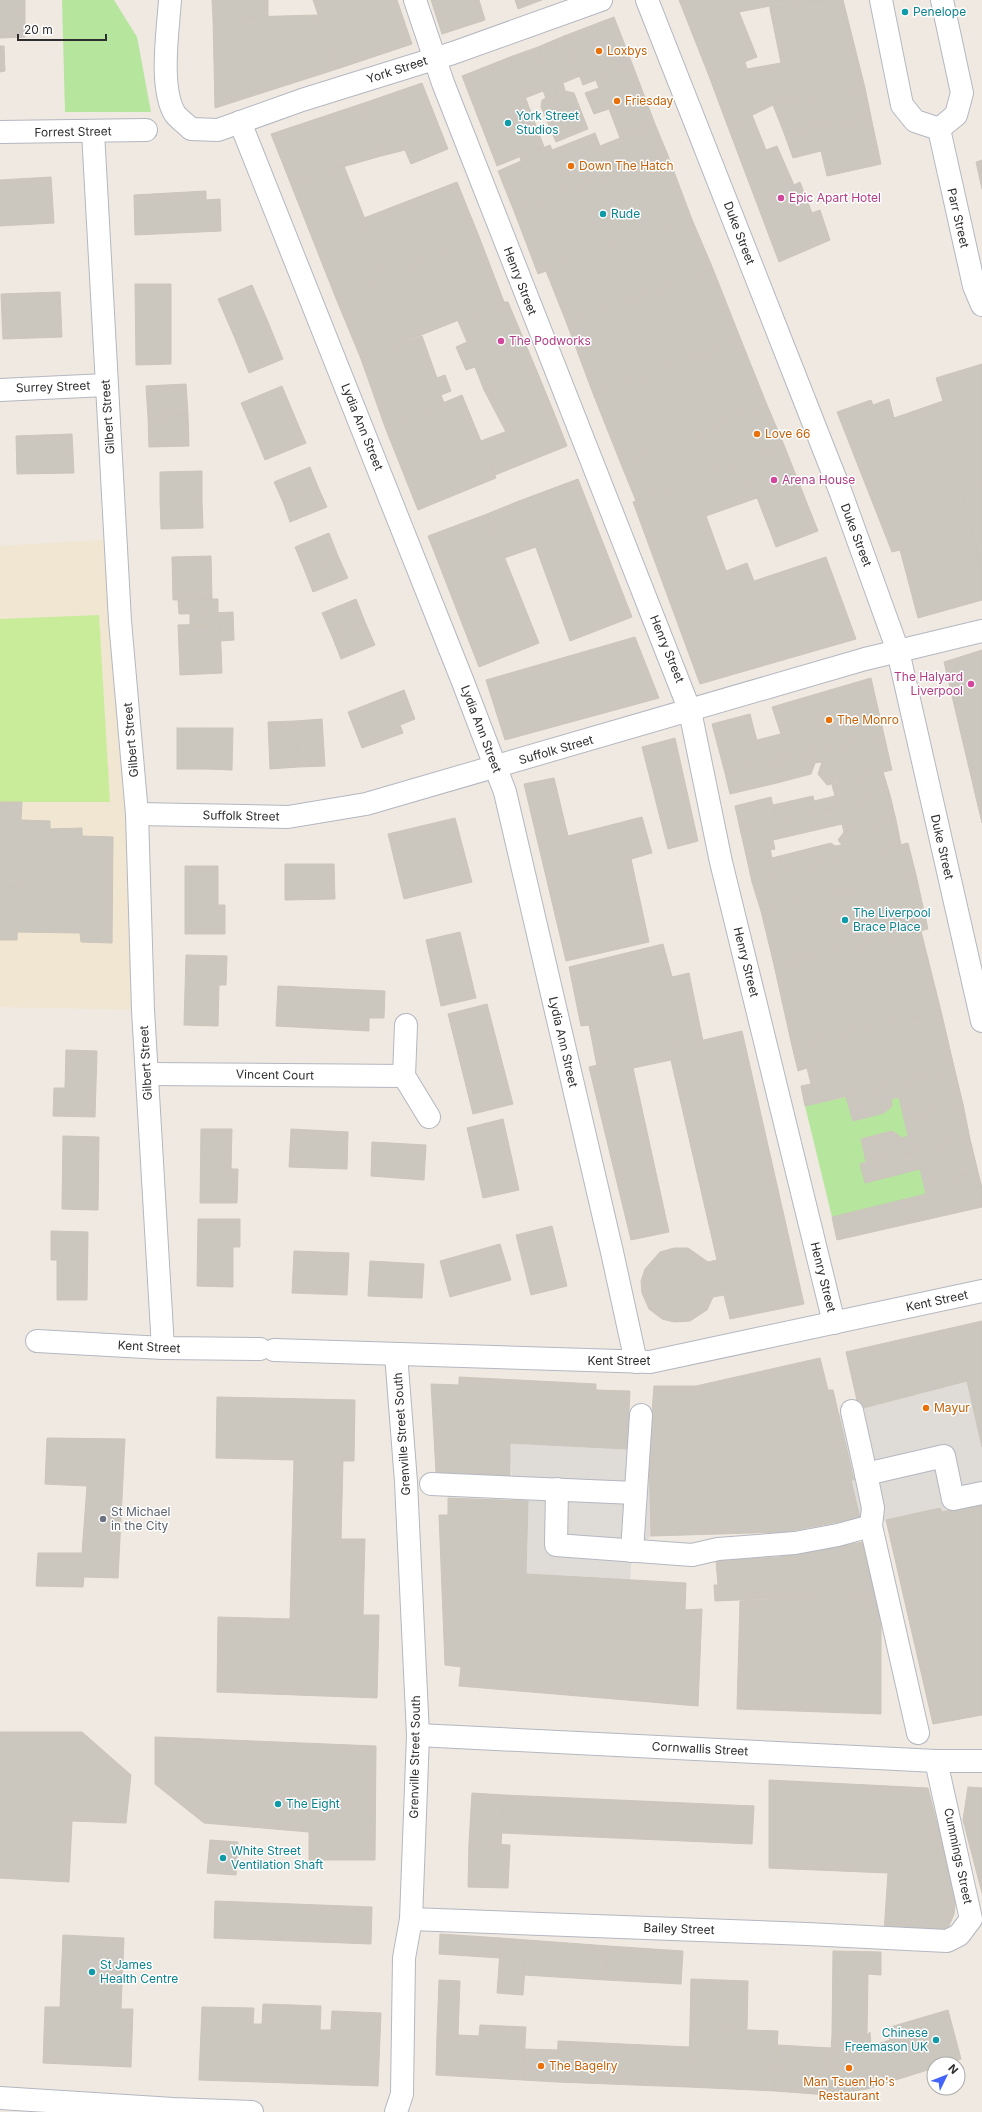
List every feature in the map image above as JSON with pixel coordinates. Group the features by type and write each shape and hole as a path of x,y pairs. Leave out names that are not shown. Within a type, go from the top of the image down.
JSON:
{"street":[{"name":"York Street","path":"170,0 166,80 176,115 191,129 218,130 302,100 434,59 600,0"},
{"name":"Henry Street","path":"415,0 434,59 690,711 721,862 834,1323"},
{"name":"Duke Street","path":"647,0 841,493 891,626 898,651 982,1021"},
{"path":"881,0 902,105 915,121 939,129 956,115 962,93 942,0"},
{"name":"Lydia Ann Street","path":"240,122 460,674 505,792 612,1252 636,1362"},
{"name":"Parr Street","path":"939,129 974,286 982,305"},
{"name":"Forrest Street","path":"0,132 93,132 146,130"},
{"name":"Gilbert Street","path":"93,132 120,621 137,814 147,1074 163,1348"},
{"name":"Surrey Street","path":"0,390 106,385"},
{"name":"Suffolk Street","path":"137,814 288,816 330,811 366,804 898,651 982,631"},
{"path":"406,1025 404,1076 429,1117"},
{"name":"Vincent Court","path":"147,1074 404,1076"},
{"name":"Kent Street","path":"37,1341 163,1348 650,1362 982,1291"},
{"name":"Grenville Street South","path":"396,1354 406,1482 418,1735 411,1918 404,1958 402,2094 396,2112"},
{"path":"852,1411 873,1508 872,1526 918,1732"},
{"path":"632,1551 641,1415"},
{"path":"866,1474 944,1456 953,1499 982,1493"},
{"path":"431,1484 635,1493"},
{"path":"557,1489 556,1545 692,1555 718,1549 795,1543 838,1535 872,1526"},
{"name":"Cornwallis Street","path":"418,1735 936,1761 982,1761"},
{"name":"Cummings Street","path":"936,1761 971,1919 959,1935 947,1941"},
{"name":"Bailey Street","path":"411,1918 947,1941"},
{"path":"0,2098 174,2109 252,2112"}],"shaded area":[{"path":"115,539 143,1010 0,1007 0,546"},
{"path":"967,1381 982,1447 982,1504 942,1512 940,1508 886,1520 871,1526 860,1518 851,1480 854,1479 838,1414"},
{"path":"510,1443 627,1449 638,1446 649,1450 651,1536 632,1551 630,1581 526,1574 528,1501 512,1487"}],"green space":[{"path":"62,0 114,0 137,37 151,112 65,112"},
{"path":"99,615 110,802 0,802 0,619"},
{"path":"846,1097 853,1121 884,1113 891,1106 891,1099 899,1097 908,1136 903,1138 891,1131 861,1139 866,1162 860,1164 865,1182 920,1169 926,1194 832,1217 805,1106"}],"building":[{"path":"0,0 25,0 25,12 0,12"},
{"path":"212,0 268,0 268,16 213,18"},
{"path":"313,0 397,0 412,44 337,69"},
{"path":"431,0 479,0 485,20 442,34"},
{"path":"515,0 542,0 518,9"},
{"path":"679,0 823,0 770,9 770,6 739,12 757,57 709,76"},
{"path":"823,0 843,0 865,88 773,105 728,127 709,76 745,62 747,69 781,63 770,9"},
{"path":"0,12 25,12 25,37 0,38"},
{"path":"318,15 337,69 215,108 213,18"},
{"name":"Loxbys","path":"614,17 633,66 583,85 564,36"},
{"path":"564,36 580,76 563,83 565,91 574,93 588,129 573,135 538,47"},
{"path":"0,46 4,46 5,71 0,72"},
{"path":"538,47 573,135 556,142 541,107 542,100 546,98 543,91 525,98 510,57"},
{"name":"York Street Studios","path":"510,57 544,147 497,166 462,76"},
{"name":"Friesday","path":"633,66 655,124 620,138 609,109 594,114 585,93 599,88 596,81"},
{"path":"422,83 448,149 411,164 405,150 381,156 364,103"},
{"path":"865,88 871,117 784,133 773,105"},
{"path":"364,103 381,156 290,182 271,134"},
{"name":"Epic Apart Hotel","path":"752,115 766,150 777,146 794,185 800,182 812,213 820,210 830,240 779,262 728,127"},
{"path":"871,117 881,164 827,176 821,151 793,158 784,133"},
{"name":"Down The Hatch","path":"655,124 667,153 514,211 498,171 521,161 520,157 550,145 552,150 595,133 600,146"},
{"name":"Rude","path":"667,153 691,217 538,274 514,211"},
{"path":"982,160 982,189 976,162"},
{"path":"344,166 387,275 335,296 290,182"},
{"path":"51,177 54,223 0,226 0,180"},
{"path":"457,182 480,239 387,275 364,218"},
{"path":"206,191 206,200 220,199 221,231 135,235 134,195"},
{"path":"691,217 713,269 567,324 546,271"},
{"path":"480,239 504,302 361,359 335,296"},
{"path":"713,269 741,340 594,396 567,324"},
{"path":"135,284 171,284 171,364 136,365"},
{"path":"252,285 268,322 234,336 218,299"},
{"path":"60,292 62,337 3,339 1,294"},
{"path":"504,302 508,302 536,369 484,390 475,367 466,370 456,347 467,342 458,321"},
{"path":"268,322 283,359 249,373 234,336"},
{"path":"422,336 437,378 445,375 451,391 441,395 444,403 385,427 361,359"},
{"path":"741,340 767,405 621,464 594,396"},
{"path":"982,364 982,487 962,492 982,572 982,600 918,618 900,550 892,552 837,412 871,400 873,405 889,399 894,418 943,401 936,378"},
{"path":"536,369 554,413 506,432 484,390"},
{"path":"186,384 188,415 148,417 146,386"},
{"path":"282,386 294,415 253,431 241,403"},
{"path":"462,395 496,478 418,510 385,427"},
{"path":"767,405 784,445 636,501 621,464"},
{"path":"554,413 567,446 495,475 481,441"},
{"path":"188,415 189,446 149,447 148,417"},
{"path":"294,415 306,443 265,460 253,431"},
{"path":"72,434 74,473 17,474 16,436"},
{"name":"Arena House","path":"784,445 818,531 776,547 743,461"},
{"path":"743,461 757,498 706,516 726,571 747,563 754,581 826,557 856,639 700,684 633,502"},
{"path":"310,467 318,487 283,502 274,482"},
{"path":"202,471 202,500 160,500 160,472"},
{"path":"578,479 632,617 570,641 519,501"},
{"path":"318,487 327,507 290,522 283,502"},
{"path":"982,487 982,572 962,492"},
{"path":"160,500 202,500 203,528 161,529"},
{"path":"519,501 536,547 504,558 487,514"},
{"path":"487,514 539,643 479,667 428,536"},
{"path":"329,533 338,556 304,569 295,547"},
{"path":"211,556 212,599 173,600 172,557"},
{"path":"338,556 348,578 313,592 304,569"},
{"path":"218,599 218,613 179,614 178,600"},
{"path":"356,599 365,622 332,636 322,613"},
{"path":"233,612 234,640 220,641 220,624 190,625 190,614"},
{"path":"365,622 375,645 341,659 332,636"},
{"path":"220,624 222,673 180,675 178,625"},
{"path":"635,637 659,698 505,740 486,680"},
{"path":"982,650 982,823 944,662"},
{"name":"The Monro","path":"871,678 884,735 763,764 757,740 781,734 772,707"},
{"path":"404,690 415,719 400,725 403,733 362,748 348,712"},
{"path":"750,714 763,764 725,773 712,724"},
{"path":"322,719 325,766 298,767 295,721"},
{"path":"295,721 298,767 270,769 268,722"},
{"path":"177,728 205,728 205,769 177,769"},
{"path":"205,728 233,728 232,770 205,769"},
{"path":"884,735 892,770 827,785 818,774 822,762 815,763 811,774 777,783 772,762"},
{"path":"675,738 698,841 668,849 642,747"},
{"path":"772,762 777,783 730,794 725,773"},
{"path":"883,772 890,795 776,821 773,805 813,796 814,801 835,796 832,785"},
{"path":"554,778 568,836 642,817 652,853 631,859 649,942 566,961 524,784"},
{"path":"890,795 896,820 844,832 842,824 773,840 775,849 746,855 740,829"},
{"path":"771,797 776,821 740,829 735,806"},
{"path":"0,802 22,802 21,820 50,821 50,829 82,828 82,836 113,837 112,943 81,942 80,933 17,932 19,887 0,887"},
{"path":"455,818 472,882 404,899 388,834"},
{"path":"896,820 901,845 752,882 746,855 770,849 772,858 831,843 835,846 842,845 838,840 844,832"},
{"path":"908,843 916,875 761,911 752,882 777,874"},
{"path":"285,864 334,864 335,899 285,900"},
{"path":"185,866 218,866 218,905 225,905 225,934 185,934"},
{"name":"The Liverpool Brace Place","path":"916,875 928,929 774,965 761,911"},
{"path":"0,887 19,887 17,940 0,940"},
{"path":"921,931 941,1011 792,1046 774,965"},
{"path":"460,932 476,998 441,1006 426,940"},
{"path":"663,944 672,977 689,973 703,1041 597,1066 589,1025 581,1026 569,967"},
{"path":"186,955 227,956 226,985 219,985 218,1026 184,1025"},
{"path":"278,986 385,991 384,1018 369,1018 369,1031 276,1026"},
{"path":"487,1004 513,1104 473,1114 448,1014"},
{"path":"941,1011 955,1071 805,1106 801,1086 811,1084 807,1068 798,1071 792,1046"},
{"path":"742,1031 804,1304 730,1319 724,1295 713,1297 707,1310 690,1321 674,1322 662,1319 649,1309 642,1293 641,1281 645,1269 660,1252 674,1248 688,1248 708,1262 717,1260 671,1060 633,1068 669,1232 631,1240 589,1067"},
{"path":"66,1050 97,1051 95,1117 53,1116 54,1088 65,1088"},
{"path":"955,1071 963,1104 904,1119 899,1097 891,1099 892,1106 884,1113 853,1121 846,1097"},
{"path":"963,1104 970,1139 866,1162 861,1139 892,1131 903,1138 908,1136 904,1119"},
{"path":"503,1119 519,1190 483,1198 467,1128"},
{"path":"201,1129 232,1129 231,1169 238,1169 237,1203 200,1203"},
{"path":"291,1129 348,1132 347,1169 289,1167"},
{"path":"63,1136 99,1137 98,1210 62,1209"},
{"path":"970,1139 978,1172 924,1185 920,1169 865,1183 860,1164"},
{"path":"372,1142 426,1145 424,1180 371,1176"},
{"path":"978,1172 982,1188 982,1207 837,1240 832,1217 926,1194 924,1185"},
{"path":"198,1219 240,1219 240,1247 233,1247 233,1287 197,1286"},
{"path":"552,1226 567,1286 531,1295 516,1235"},
{"path":"51,1231 88,1232 87,1300 57,1300 57,1260 51,1260"},
{"path":"500,1244 511,1280 450,1297 440,1261"},
{"path":"294,1251 349,1253 347,1295 292,1293"},
{"path":"370,1261 424,1264 422,1298 368,1296"},
{"path":"982,1321 982,1447 967,1381 859,1409 846,1352"},
{"path":"820,1358 828,1390 833,1390 854,1480 851,1480 860,1518 785,1532 651,1536 649,1450 654,1386 696,1386"},
{"path":"459,1377 596,1384 596,1390 630,1391 627,1449 510,1443 510,1478 436,1472 431,1384 459,1385"},
{"path":"217,1397 355,1400 354,1461 343,1461 341,1539 365,1539 363,1615 379,1615 377,1698 217,1692 218,1617 290,1619 294,1460 216,1458"},
{"name":"St Michael in the City","path":"47,1438 125,1439 118,1578 84,1577 83,1587 36,1586 38,1553 82,1553 87,1486 45,1484"},
{"path":"448,1498 528,1501 526,1574 686,1583 685,1610 702,1609 698,1706 459,1686 461,1667 445,1665 439,1515 448,1515"},
{"path":"982,1504 982,1715 933,1724 886,1520 940,1508 942,1512"},
{"path":"869,1541 881,1594 715,1601 714,1585 718,1585 716,1561 779,1557"},
{"path":"881,1594 881,1714 737,1709 740,1601"},
{"path":"0,1732 82,1732 131,1775 126,1823 72,1821 69,1882 0,1878"},
{"name":"The Eight","path":"155,1737 376,1746 375,1860 309,1860 309,1832 204,1823 155,1784"},
{"path":"769,1780 928,1788 956,1897 954,1914 949,1926 937,1935 884,1932 888,1873 769,1868"},
{"path":"968,1787 982,1788 982,1893 963,1820"},
{"path":"472,1793 504,1795 501,1845 469,1843"},
{"path":"504,1795 754,1806 752,1844 502,1833"},
{"name":"White Street Ventilation Shaft","path":"210,1840 238,1842 236,1875 207,1873"},
{"path":"469,1843 510,1845 508,1888 468,1887"},
{"path":"215,1901 372,1907 371,1944 214,1938"},
{"path":"440,1934 501,1938 500,1958 439,1954"},
{"name":"St James Health Centre","path":"63,1935 124,1938 121,2009 133,2009 131,2067 43,2063 45,2007 60,2007"},
{"path":"501,1938 527,1940 523,1995 497,1993"},
{"path":"527,1940 608,1946 606,1980 524,1975"},
{"path":"608,1946 683,1951 681,1984 606,1980"},
{"path":"833,1951 881,1952 881,1975 868,1974 867,2035 832,2035"},
{"path":"691,1979 748,1981 747,2029 690,2028"},
{"path":"439,1980 460,1981 458,2035 437,2034"},
{"path":"263,2004 321,2006 320,2030 331,2030 332,2011 381,2013 378,2086 199,2080 202,2007 254,2008 253,2024 262,2024"},
{"name":"Chinese Freemason UK","path":"948,2010 960,2056 926,2056 926,2070 918,2073 914,2020"},
{"path":"914,2020 918,2073 867,2089 871,2046 890,2040 887,2028"},
{"path":"480,2025 526,2027 523,2080 436,2075 437,2034 479,2036"},
{"path":"690,2028 778,2031 775,2091 688,2087"},
{"name":"Man Tsuen Ho's Restaurant","path":"870,2032 871,2046 867,2089 828,2095 832,2035 867,2035"},
{"path":"558,2041 689,2047 688,2087 557,2082"},
{"path":"778,2045 831,2048 828,2095 775,2091"},
{"path":"524,2049 558,2050 557,2082 523,2080"}],"place":[{"name":"Penelope","path":"905,12"},
{"name":"Loxbys","path":"599,51"},
{"name":"Friesday","path":"617,101"},
{"name":"York Street Studios","path":"508,123"},
{"name":"Down The Hatch","path":"571,166"},
{"name":"Epic Apart Hotel","path":"781,198"},
{"name":"Rude","path":"603,214"},
{"name":"The Podworks","path":"501,341"},
{"name":"Love 66","path":"757,434"},
{"name":"Arena House","path":"774,480"},
{"name":"The Halyard Liverpool","path":"971,684"},
{"name":"The Monro","path":"829,720"},
{"name":"The Liverpool Brace Place","path":"845,920"},
{"name":"Mayur","path":"926,1408"},
{"name":"St Michael in the City","path":"103,1519"},
{"name":"The Eight","path":"278,1804"},
{"name":"White Street Ventilation Shaft","path":"223,1858"},
{"name":"St James Health Centre","path":"92,1972"},
{"name":"Chinese Freemason UK","path":"936,2040"},
{"name":"The Bagelry","path":"541,2066"},
{"name":"Man Tsuen Ho's Restaurant","path":"849,2068"}]}
